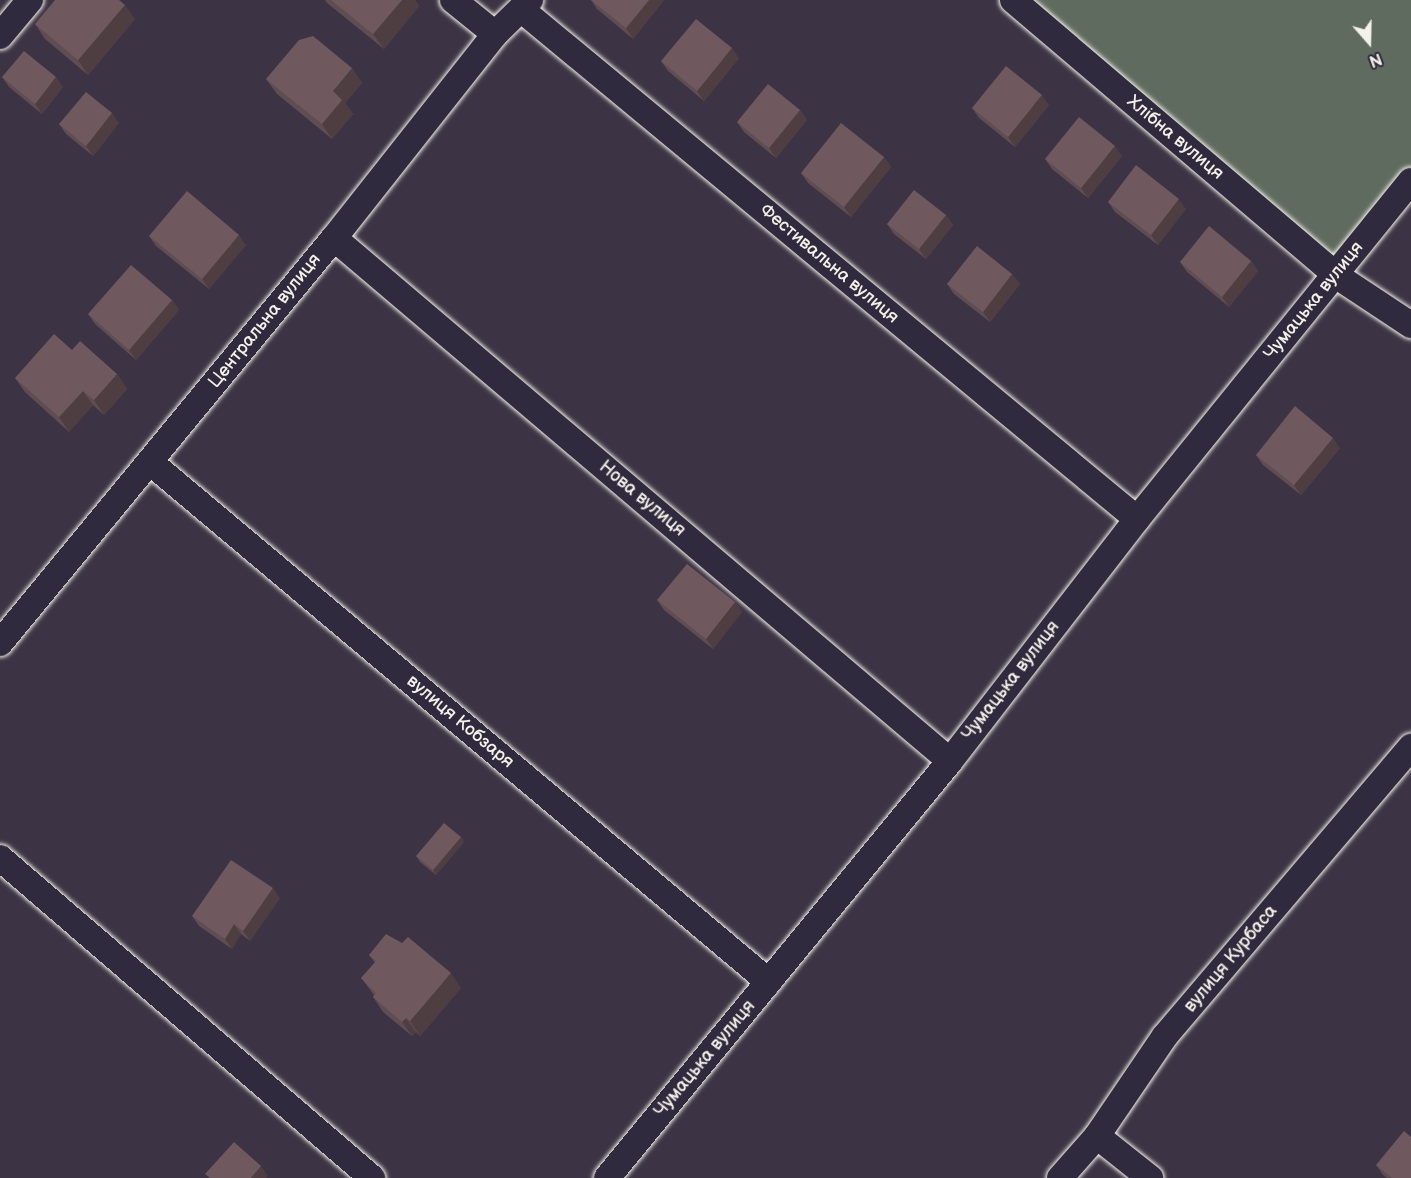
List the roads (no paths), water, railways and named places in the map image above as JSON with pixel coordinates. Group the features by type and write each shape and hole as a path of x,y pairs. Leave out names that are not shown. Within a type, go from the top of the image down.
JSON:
{"street":[{"path":"0,36 30,0"},
{"path":"453,0 495,34"},
{"name":"Хлібна вулиця","path":"1013,0 1337,276 1411,325"},
{"name":"Центральна вулиця","path":"0,643 334,238 495,34 526,5"},
{"name":"Фестивальна вулиця","path":"526,5 1137,519"},
{"name":"Чумацька вулиця","path":"607,1178 950,761 1137,519 1337,276 1411,181"},
{"name":"Нова вулиця","path":"334,238 950,761"},
{"name":"вулиця Кобзаря","path":"150,462 769,982"},
{"name":"вулиця Курбаса","path":"1060,1178 1097,1136 1165,1036 1411,747"},
{"path":"0,858 372,1178"},
{"path":"1097,1136 1150,1178"}]}
